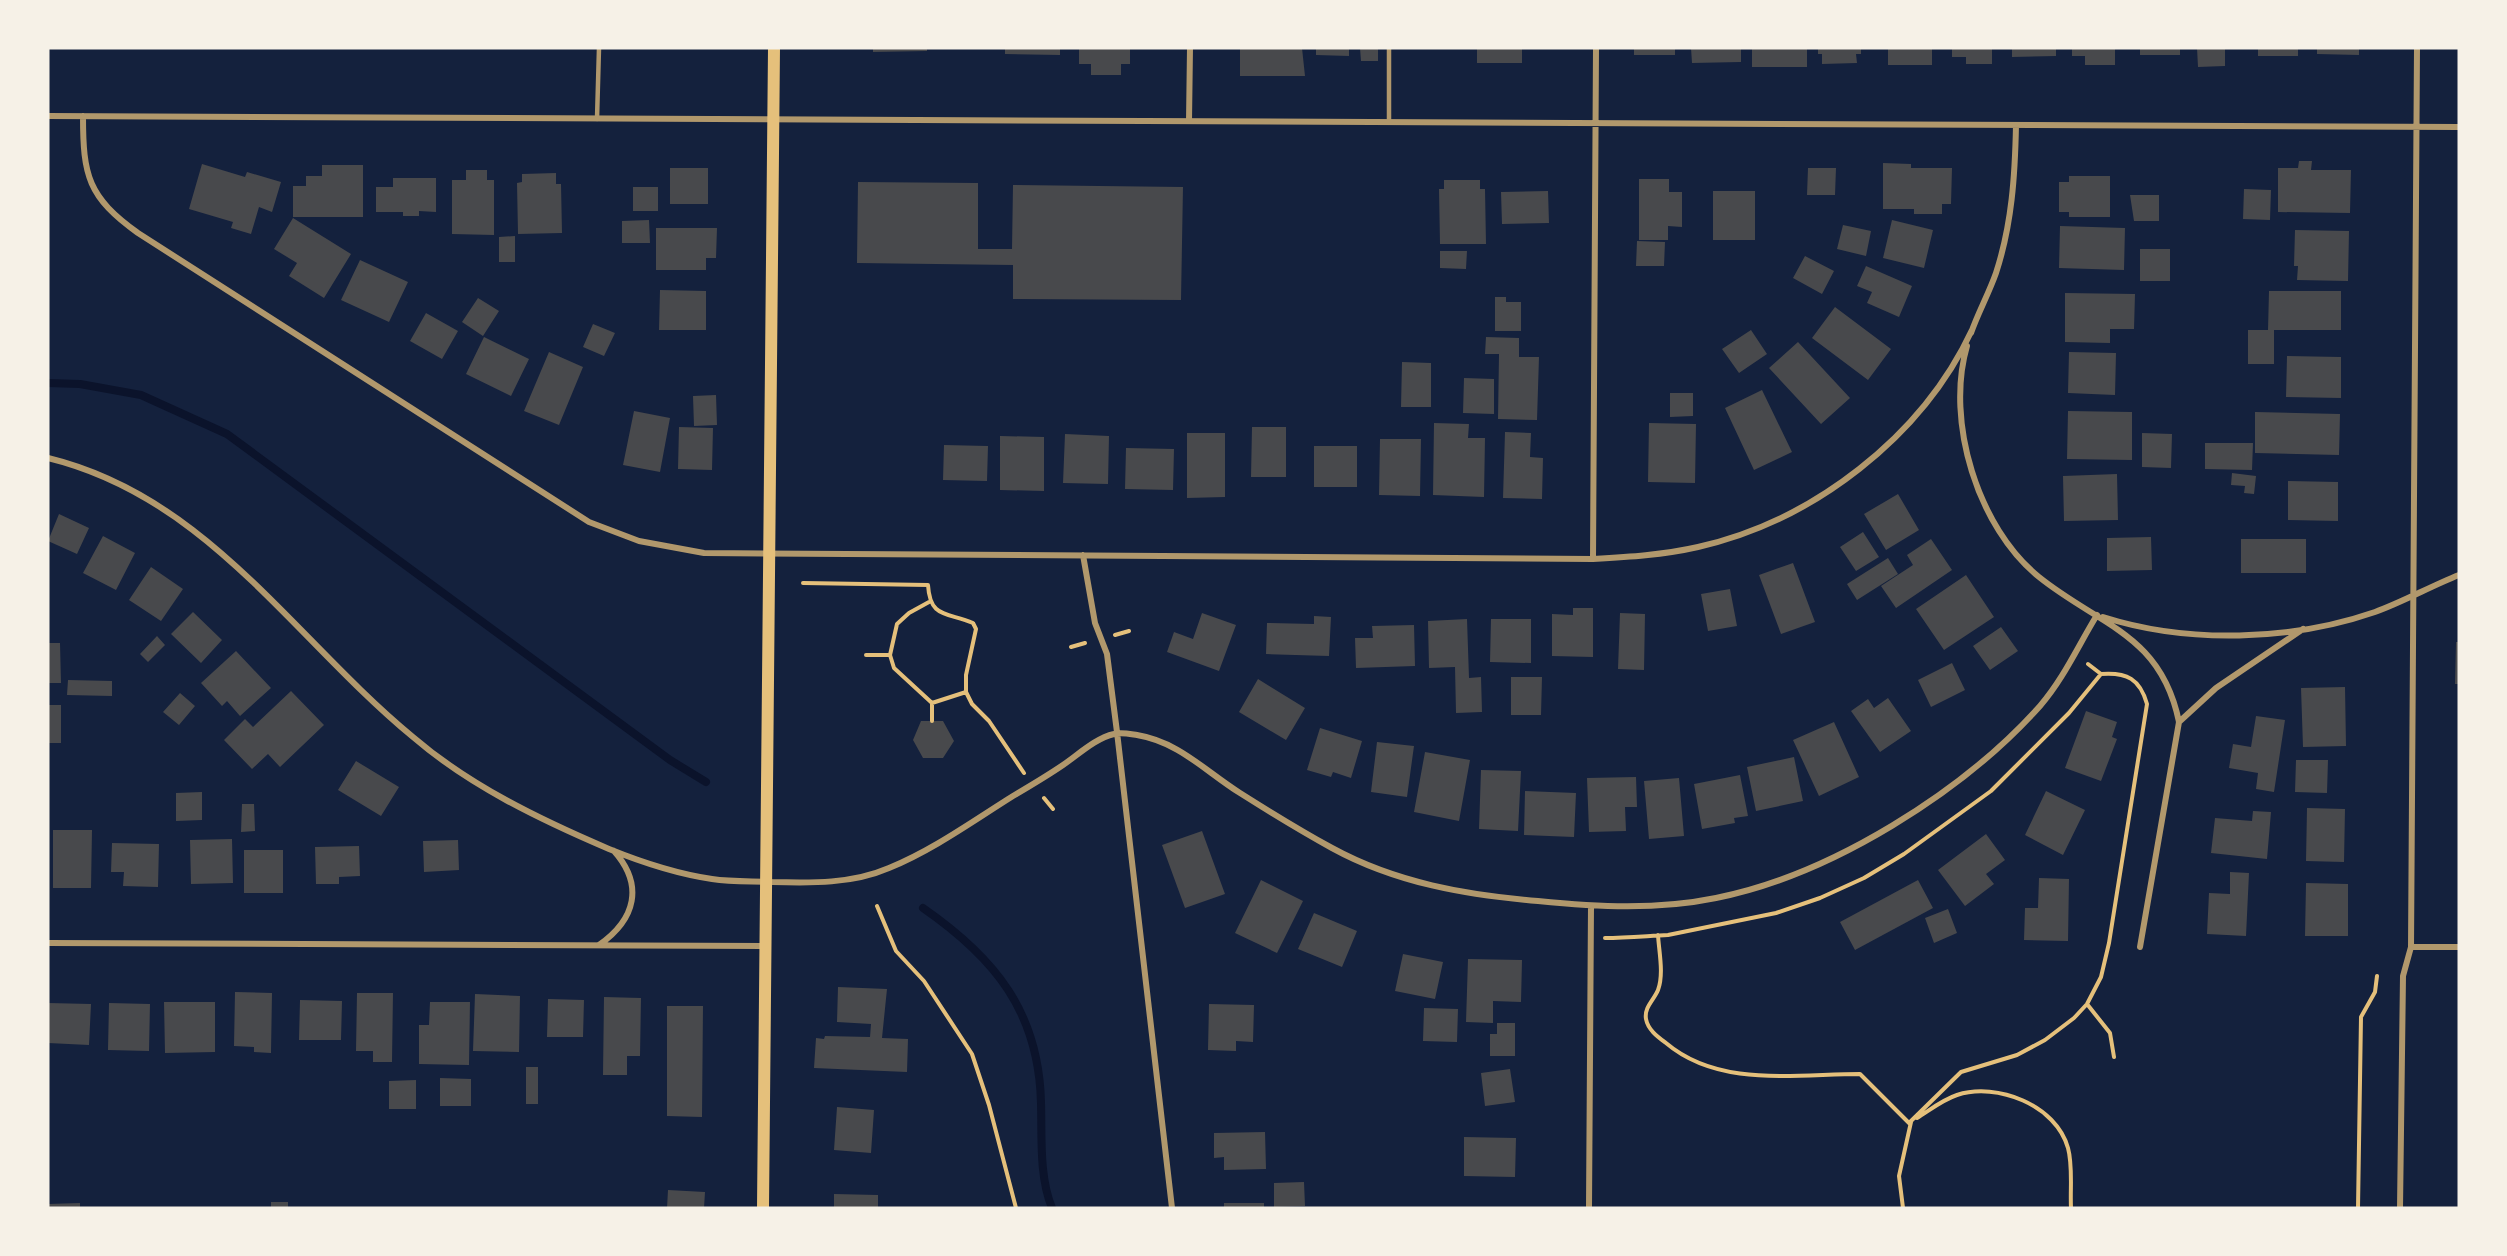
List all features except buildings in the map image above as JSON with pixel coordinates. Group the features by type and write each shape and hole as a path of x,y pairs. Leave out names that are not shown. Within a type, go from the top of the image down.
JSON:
{"main road":[{"path":"763,1208 774,48"}],"street":[{"path":"1189,121 1190,48"},
{"path":"1593,559 1596,48"},
{"path":"2400,1208 2403,976 2411,947 2417,48"},
{"path":"48,116 2459,127"},
{"path":"83,116 83,146 88,177 100,201 124,223 579,516 639,540 671,549 704,553 1593,559 1642,557 1698,547 1745,533 1790,514 1830,490 1878,454 1912,419 1942,380 1972,330"},
{"path":"2016,125 2015,175 2009,223 1996,271 1972,330 1961,368 1960,407 1966,449 1979,491 1995,522 2026,563 2046,582 2134,641 2159,667 2175,700 2179,722 2140,947"},
{"path":"48,458 88,470 144,496 198,532 255,584 414,739 471,780 530,812 613,850 684,874 716,880 829,882 860,878 887,870 1033,784 1087,747 1117,732 1156,738 1189,755 1234,790 1332,848 1373,869 1414,883 1496,898 1591,906 1652,906 1718,898 1784,878 1839,855 1949,789 2004,742 2042,704 2070,666 2097,615"},
{"path":"1083,555 1095,623 1107,654 1172,1208"},
{"path":"2097,615 2139,627 2194,634 2246,634 2331,624 2376,611 2459,575"},
{"path":"2179,722 2216,688 2306,627"},
{"path":"598,946 614,935 624,923 632,904 633,887 628,866 613,850"},
{"path":"1589,1208 1591,906"},
{"path":"48,944 765,946"},
{"path":"2411,947 2459,947"}],"lane":[{"path":"597,119 599,48"},
{"path":"1389,48 1389,122"}],"path":[{"path":"803,583 928,585 929,602 942,614 973,623 976,629 966,675 966,692 972,704 989,721 1010,754"},
{"path":"929,602 909,613 897,624 890,655 894,668 932,704 932,721"},
{"path":"866,655 890,655"},
{"path":"1909,1123 1961,1072 2017,1055 2045,1040 2087,1004 2101,977 2109,944 2147,704 2142,689 2132,677 2114,673 2101,674"},
{"path":"932,704 966,692"},
{"path":"877,906 896,951 924,981 972,1054 989,1105 1016,1208"},
{"path":"1658,935 1661,978 1658,990 1646,1013 1646,1021 1655,1034 1674,1051 1696,1064 1736,1074 1860,1074 1909,1123 1909,1136 1902,1153 1899,1176 1903,1208"},
{"path":"2358,1208 2361,1017 2375,993 2377,976"},
{"path":"2087,1004 2110,1033 2114,1057"},
{"path":"1909,1123 1942,1101 1958,1094 1991,1092 2025,1101 2041,1110 2053,1122 2068,1148 2071,1208"}],"waterway":[{"path":"48,383 80,384 141,395 227,434 670,760 706,782"},
{"path":"923,908 972,947 1008,990 1022,1014 1032,1041 1038,1071 1043,1170 1052,1208"}]}
